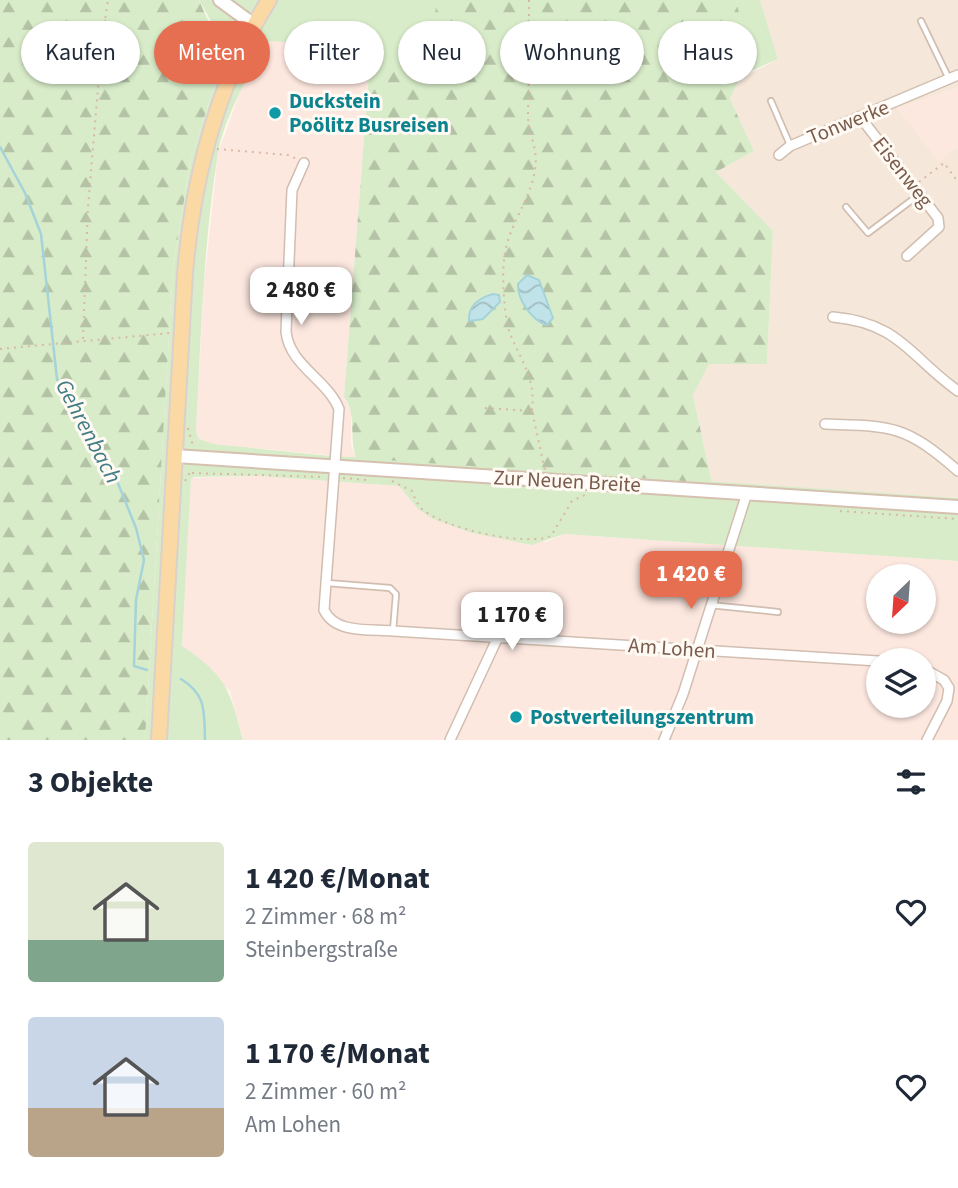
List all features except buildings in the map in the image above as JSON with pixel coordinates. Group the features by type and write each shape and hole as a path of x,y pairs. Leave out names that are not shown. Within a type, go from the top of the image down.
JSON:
{"main road":[{"path":"256,21 269,0"},
{"path":"159,740 187,255 202,161 218,106 228,84"}],"street":[{"path":"220,0 249,21"},
{"name":"Tonwerke","path":"779,155 790,146 953,77"},
{"name":"Eisenweg","path":"861,118 938,218 939,227 907,256"},
{"name":"Am Lohen","path":"304,163 292,190 286,332 293,353 331,393 340,409 324,610 329,620 338,626 393,631 866,660"},
{"path":"833,317 857,319 897,337 958,391"},
{"path":"825,424 901,430 928,446 958,471"},
{"name":"Zur Neuen Breite","path":"175,456 334,472 548,480 958,507"},
{"path":"664,740 683,694 709,604 747,493"},
{"path":"450,740 498,637"},
{"path":"927,740 947,701 949,688 944,680 936,676"}],"lane":[{"path":"921,21 953,77"},
{"path":"771,101 790,146"},
{"path":"846,206 868,233 917,190"},
{"path":"326,583 390,588 396,594 393,631"},
{"path":"709,604 778,612"}],"path":[{"path":"83,339 88,207 102,40 108,0"},
{"path":"529,0 528,110 535,140 535,173 512,224 503,262 507,320 511,335 527,365 534,398 532,411 548,480"},
{"path":"214,148 288,155 304,163"},
{"path":"917,190 944,163 958,182"},
{"path":"0,349 83,339 182,332"},
{"path":"485,408 532,411"},
{"path":"192,473 334,472 367,480"},
{"path":"390,481 401,483 412,491 416,502 433,516 479,532 534,541 551,536 577,497 596,494"},
{"path":"837,510 958,519"}],"shaded area":[{"path":"760,0 958,0 958,498 712,483 693,395 709,363 767,364 773,231 716,172 754,151 730,99 737,84 757,84 757,70 778,59"},
{"path":"270,41 284,42 284,84 368,84 344,396 351,412 351,445 356,458 214,444 199,439 196,432 204,285 218,153 244,84 270,84"},
{"path":"958,87 958,150 956,148 939,162 897,108"},
{"path":"259,476 399,486 418,509 546,542 564,534 958,561 958,740 243,740 230,691 182,646 191,478"}],"green space":[{"path":"0,0 199,0 208,21 154,21 154,84 215,84 191,158 173,268 145,740 0,740"},
{"path":"199,0 436,0 435,21 398,21 398,50 384,49 384,21 284,21 284,42 270,41 270,21 211,21"},
{"path":"436,0 736,0 741,21 658,21 658,84 737,84 730,99 754,151 716,172 773,231 767,364 709,364 693,395 712,483 356,458 352,418 344,397 368,84 384,84 384,49 398,50 398,84 486,84 486,21 435,21"},
{"path":"736,0 760,0 778,59 757,68 757,21 741,21"},
{"path":"215,84 244,84 221,139 213,188 201,327 196,432 199,439 214,444 320,455 958,498 958,561 564,534 532,545 472,533 433,519 418,509 399,486 259,476 194,477 191,479 182,646 218,676 230,696 243,740 145,740 173,268 191,158"}],"water":[{"path":"527,275 539,280 553,318 547,325 531,314 520,296 518,284"},
{"path":"493,294 499,295 500,302 483,319 469,321 470,311 475,303"}],"waterway":[{"name":"Gehrenbach","path":"0,147 25,193 41,234 57,379 115,476 136,528 144,560 136,600 134,666 147,670"},
{"name":"Gehrenbach","path":"181,679 196,691 200,698 204,713 205,740"}],"place":[{"name":"Duckstein Poölitz Busreisen","path":"275,113"},
{"name":"Postverteilungszentrum","path":"516,717"}]}
